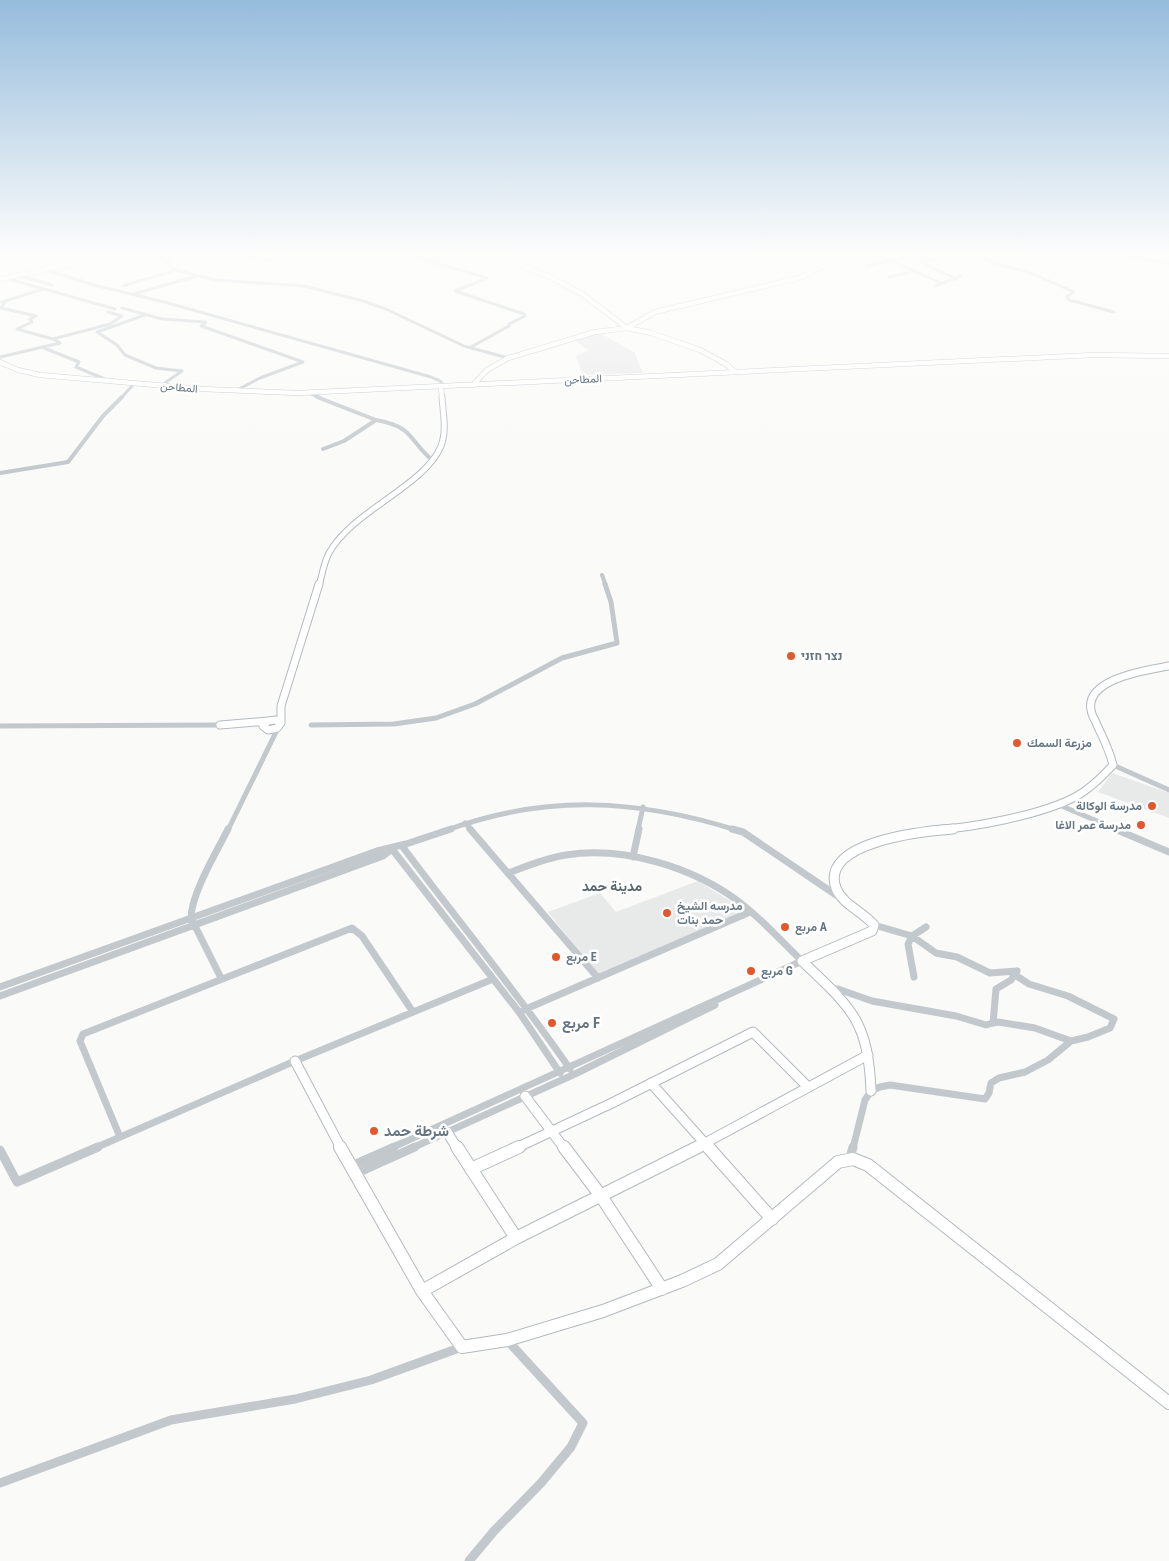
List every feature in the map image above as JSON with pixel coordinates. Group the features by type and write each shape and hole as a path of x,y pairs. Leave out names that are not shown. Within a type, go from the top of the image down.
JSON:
{"street":[{"path":"0,358 60,344 52,339 17,329 25,326"},
{"path":"52,339 103,326"},
{"path":"114,326 97,332 117,345 124,355 156,368 182,371 162,385"},
{"path":"201,326 303,362 260,378 237,390"},
{"path":"221,978 192,918 191,911 201,884 274,728 329,554 354,523 411,481 432,460 440,446 445,430 443,387 440,380 249,326"},
{"path":"420,326 470,348 508,358"},
{"path":"470,348 503,331 509,326"},
{"path":"627,328 631,326"},
{"path":"473,384 487,370 508,358 595,332 627,328 650,333 700,350 726,364 735,372"},
{"path":"44,348 79,362 76,367 107,380"},
{"name":"المطاحن","path":"1,365 32,374 134,384 306,392 1093,355 1169,356"},
{"path":"0,473 68,462 103,416 134,384"},
{"path":"306,392 376,420 405,429 421,451 432,460"},
{"path":"323,449 344,440 376,420"},
{"path":"311,725 383,725 448,714 475,704 561,658 617,643 611,602 602,575"},
{"path":"1113,765 1111,756 1090,712 1092,700 1101,686 1121,676 1169,666"},
{"path":"274,728 263,725 281,706"},
{"path":"220,725 276,720 274,728"},
{"path":"0,726 220,725 274,728"},
{"path":"1113,765 1169,790"},
{"path":"844,901 835,887 834,878 836,870 840,862 862,847 904,835 965,827 1057,804 1083,792 1101,778 1113,765"},
{"path":"0,986 377,851 402,846 493,814 532,807 590,803 671,811 743,832 871,920 874,925 912,936 936,953 957,957 990,973 1017,971 1011,980 996,989 997,996 992,1014 993,1023"},
{"path":"1057,804 1169,852"},
{"path":"633,857 642,807"},
{"path":"465,823 598,978"},
{"path":"402,846 463,928 528,1008 575,1074"},
{"path":"0,996 383,856 392,849"},
{"path":"392,849 519,1012 562,1075"},
{"path":"508,873 549,858 578,854 633,857 666,865 703,878 738,900 832,989 859,1022 866,1043 871,1091 865,1100 850,1158"},
{"path":"519,1012 750,912"},
{"path":"353,1170 448,1132 525,1096 562,1075 569,1068 872,930 874,925"},
{"path":"120,1137 80,1041 82,1034 352,928 362,936 413,1012"},
{"path":"914,977 908,944 912,936 926,928"},
{"path":"353,1170 562,1075 575,1074 802,961"},
{"path":"871,1091 890,1085 985,1099 989,1093 991,1083 999,1078 1025,1072 1048,1060 1071,1041 1088,1037 1110,1028 1114,1019 1068,996 1029,984 1014,974"},
{"path":"0,1150 17,1182 296,1061 493,979"},
{"path":"832,989 838,989 872,1001 956,1016 986,1024 998,1022 1035,1028 1071,1041"},
{"path":"472,1168 552,1131 753,1032 808,1088"},
{"path":"422,1291 516,1238 662,1166 703,1142 868,1055"},
{"path":"296,1061 353,1170 422,1291 462,1347"},
{"path":"651,1083 772,1219"},
{"path":"525,1096 601,1196 662,1289"},
{"path":"448,1132 516,1238"},
{"path":"0,1483 171,1420 295,1399 371,1380 462,1347 507,1340 603,1311 662,1289 718,1264 838,1162 850,1158 859,1159 868,1165 1169,1403"},
{"path":"469,1561 571,1447 583,1423 507,1340"}],"shaded area":[{"path":"600,333 634,352 643,373 583,375 576,356 589,350 575,341"},
{"name":"مدرسة الوكالة","path":"1112,773 1169,793 1169,818 1098,792"},
{"path":"698,881 738,906 740,913 598,975 548,912 600,893 616,912"}],"place":[{"name":"נצר חזני","path":"791,656"},
{"name":"مزرعة السمك","path":"1017,743"},
{"name":"مدرسة الوكالة","path":"1152,806"},
{"name":"مدرسة عمر الاغا","path":"1141,825"},
{"name":"مدرسه الشيخ حمد بنات","path":"667,913"},
{"name":"مربع A","path":"785,927"},
{"name":"مربع E","path":"556,957"},
{"name":"مربع G","path":"751,971"},
{"name":"مربع F","path":"552,1023"},
{"name":"شرطة حمد","path":"374,1131"}],"district":[{"name":"مدينة حمد","path":"612,886"}]}
